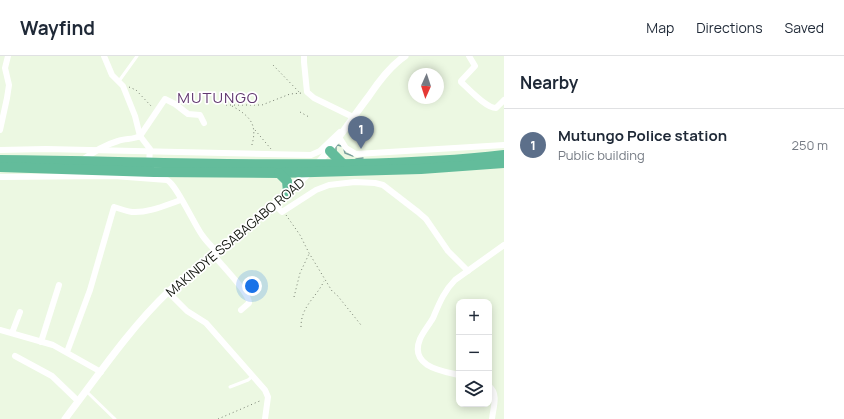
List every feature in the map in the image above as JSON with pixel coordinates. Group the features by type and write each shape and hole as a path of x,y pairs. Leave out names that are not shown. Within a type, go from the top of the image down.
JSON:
{"highway":[{"path":"330,150 343,164"},
{"path":"0,167 154,172 279,173 343,164 465,160 504,155"},
{"path":"0,160 313,168 340,172 421,169 504,163"},
{"path":"279,173 287,181 288,192"}],"street":[{"path":"0,130 8,89 5,68 8,56"},
{"path":"104,56 112,75 121,83 135,116 140,136 149,146 149,164"},
{"path":"0,150 311,155 320,151 350,120 312,97 307,92 304,56"},
{"name":"MAKINDYE SSABAGABO ROAD","path":"65,419 128,337 168,292 275,205 313,168 330,150 350,120 390,69 405,56"},
{"path":"469,56 475,66 461,82 479,99 492,108 496,108 504,100"},
{"path":"82,161 94,151 119,140 140,136 166,99 188,114 200,116 204,123"},
{"path":"339,137 346,148 356,154 504,145"},
{"path":"0,177 114,176 161,179 170,182 201,234 247,297 249,304 241,310"},
{"path":"275,205 282,212 316,190 329,185 355,182 383,185 426,219 448,251 468,270"},
{"path":"67,352 90,290 114,207 130,212 137,212 159,208 181,200"},
{"path":"456,374 424,364 420,357 420,341 448,287 468,270 504,245"},
{"path":"41,342 59,285"},
{"path":"168,292 187,311 206,323 265,390 268,397 265,419"},
{"path":"12,333 20,312"},
{"path":"0,330 52,345 101,372"},
{"path":"15,356 52,376 78,401"},
{"path":"492,388 495,397 492,419"}],"lane":[{"path":"121,83 137,56"},
{"path":"230,386 248,380 253,376"},
{"path":"86,391 115,419"}],"path":[{"path":"273,65 300,93"},
{"path":"121,83 136,90 156,112"},
{"path":"226,105 262,105 290,94 300,93 312,97"},
{"path":"232,105 242,111 252,122 255,130 276,155"},
{"path":"300,112 309,117"},
{"path":"245,154 250,150 255,130"},
{"path":"282,212 287,216 300,235 332,291 341,299 361,324"},
{"path":"294,297 300,273 309,253"},
{"path":"301,327 301,318 304,311 325,280"},
{"path":"218,419 268,397"}],"waterway":[{"path":"336,151 336,146 341,146"},
{"path":"344,149 345,153 353,156"},
{"path":"356,159 363,158"}],"place":[{"name":"Mutungo Police station","path":"361,149"}],"district":[{"name":"MUTUNGO","path":"218,97"}]}
